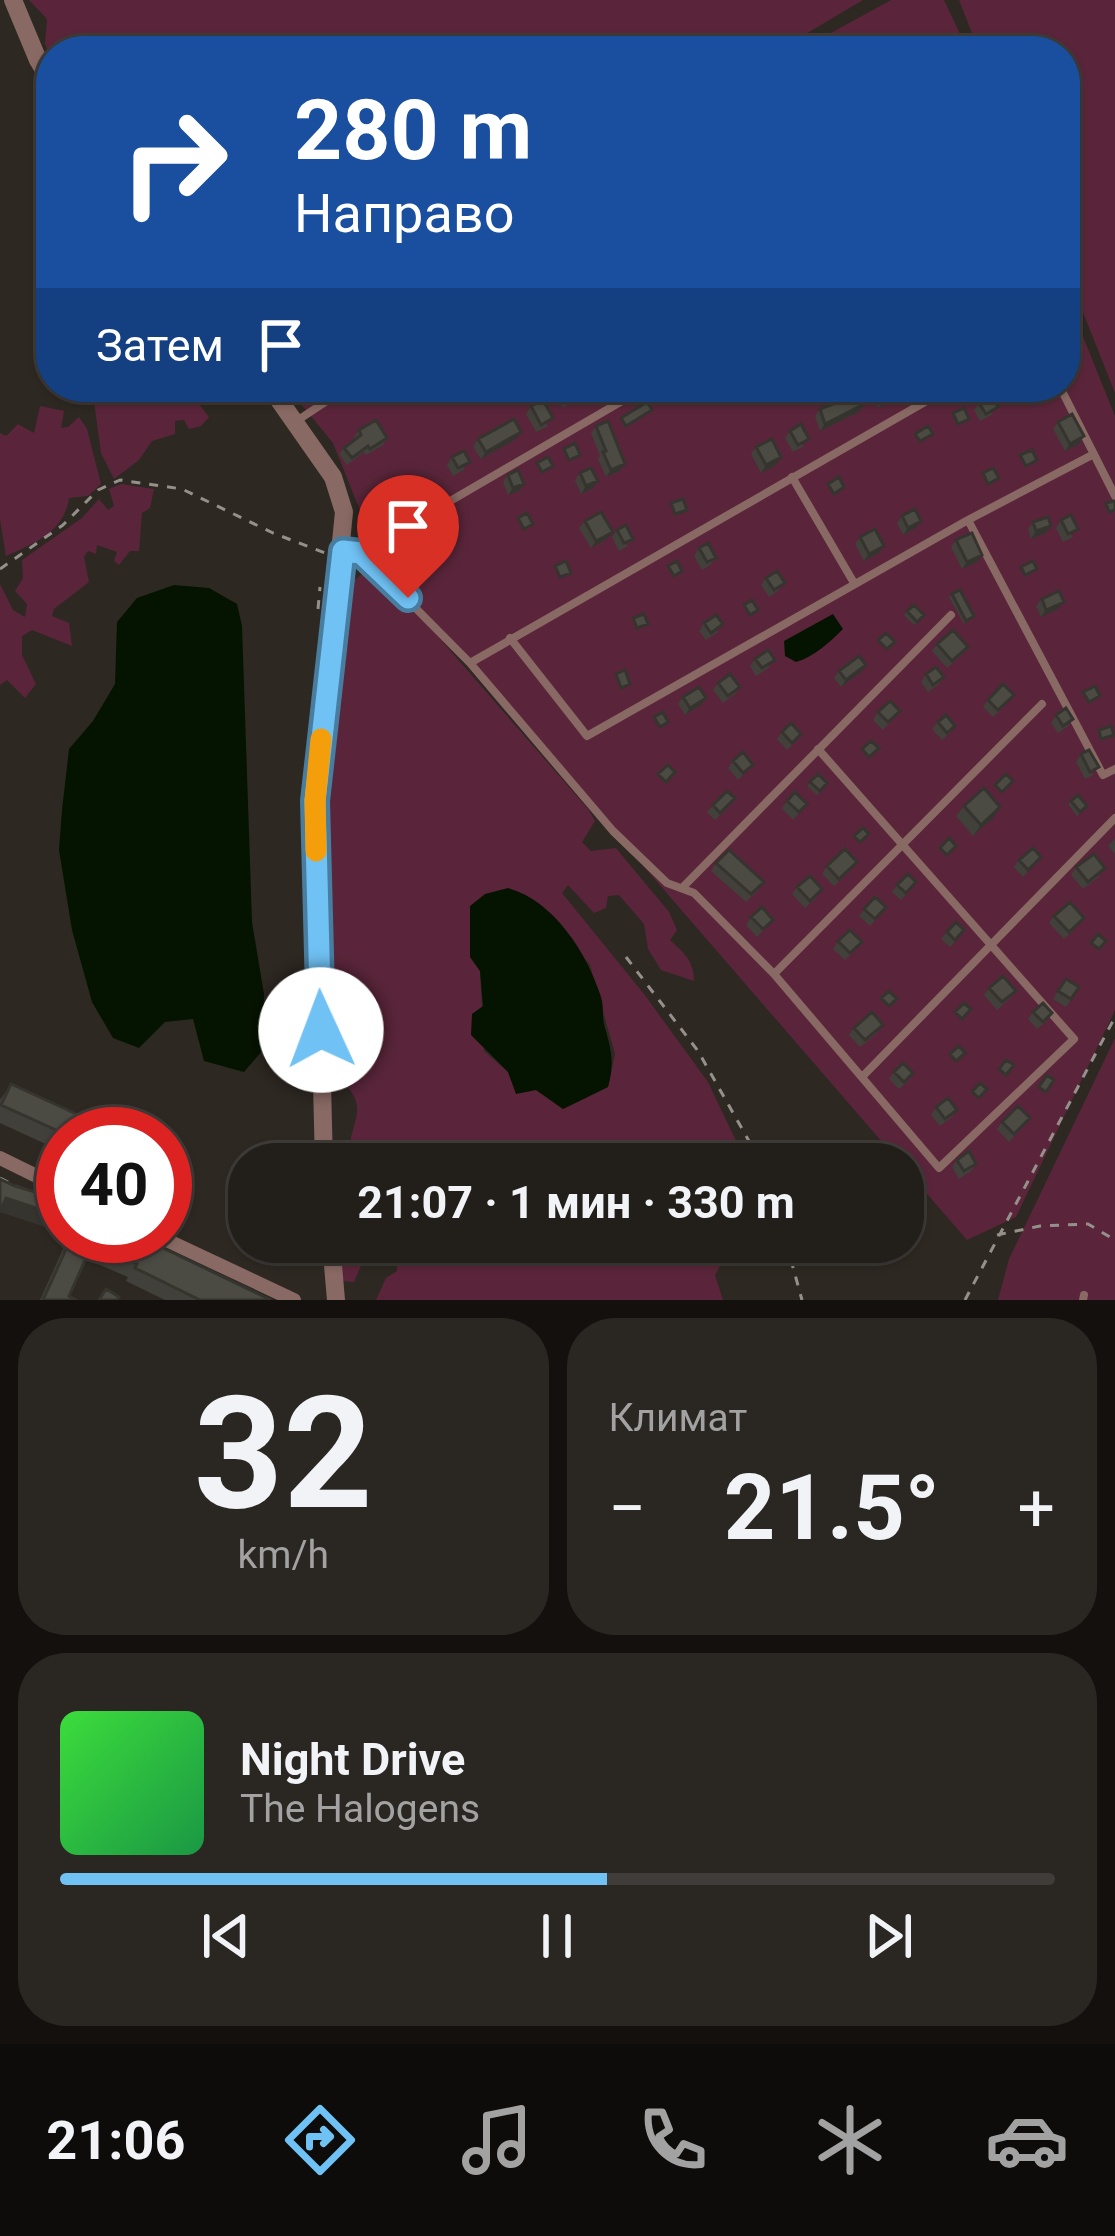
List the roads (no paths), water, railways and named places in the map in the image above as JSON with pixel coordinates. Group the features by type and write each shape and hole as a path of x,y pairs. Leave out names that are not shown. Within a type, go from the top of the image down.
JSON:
{"street":[{"path":"13,0 36,56"},
{"path":"281,402 340,492 344,512 346,554 315,801 323,1143"},
{"path":"0,1158 36,1176"},
{"path":"192,1253 287,1299"},
{"path":"333,1263 336,1300"}],"lane":[{"path":"295,422 325,402"},
{"path":"619,402 346,554 470,663 613,831 667,883 694,893 774,974 939,1168 1074,1039 818,749"},
{"path":"470,663 924,402"},
{"path":"1068,402 1115,496"},
{"path":"509,638 587,736 854,583 1094,454"},
{"path":"792,477 854,583"},
{"path":"968,520 1102,775 1115,769"},
{"path":"682,888 951,615"},
{"path":"774,974 1042,704"},
{"path":"862,1077 1115,818"}]}
